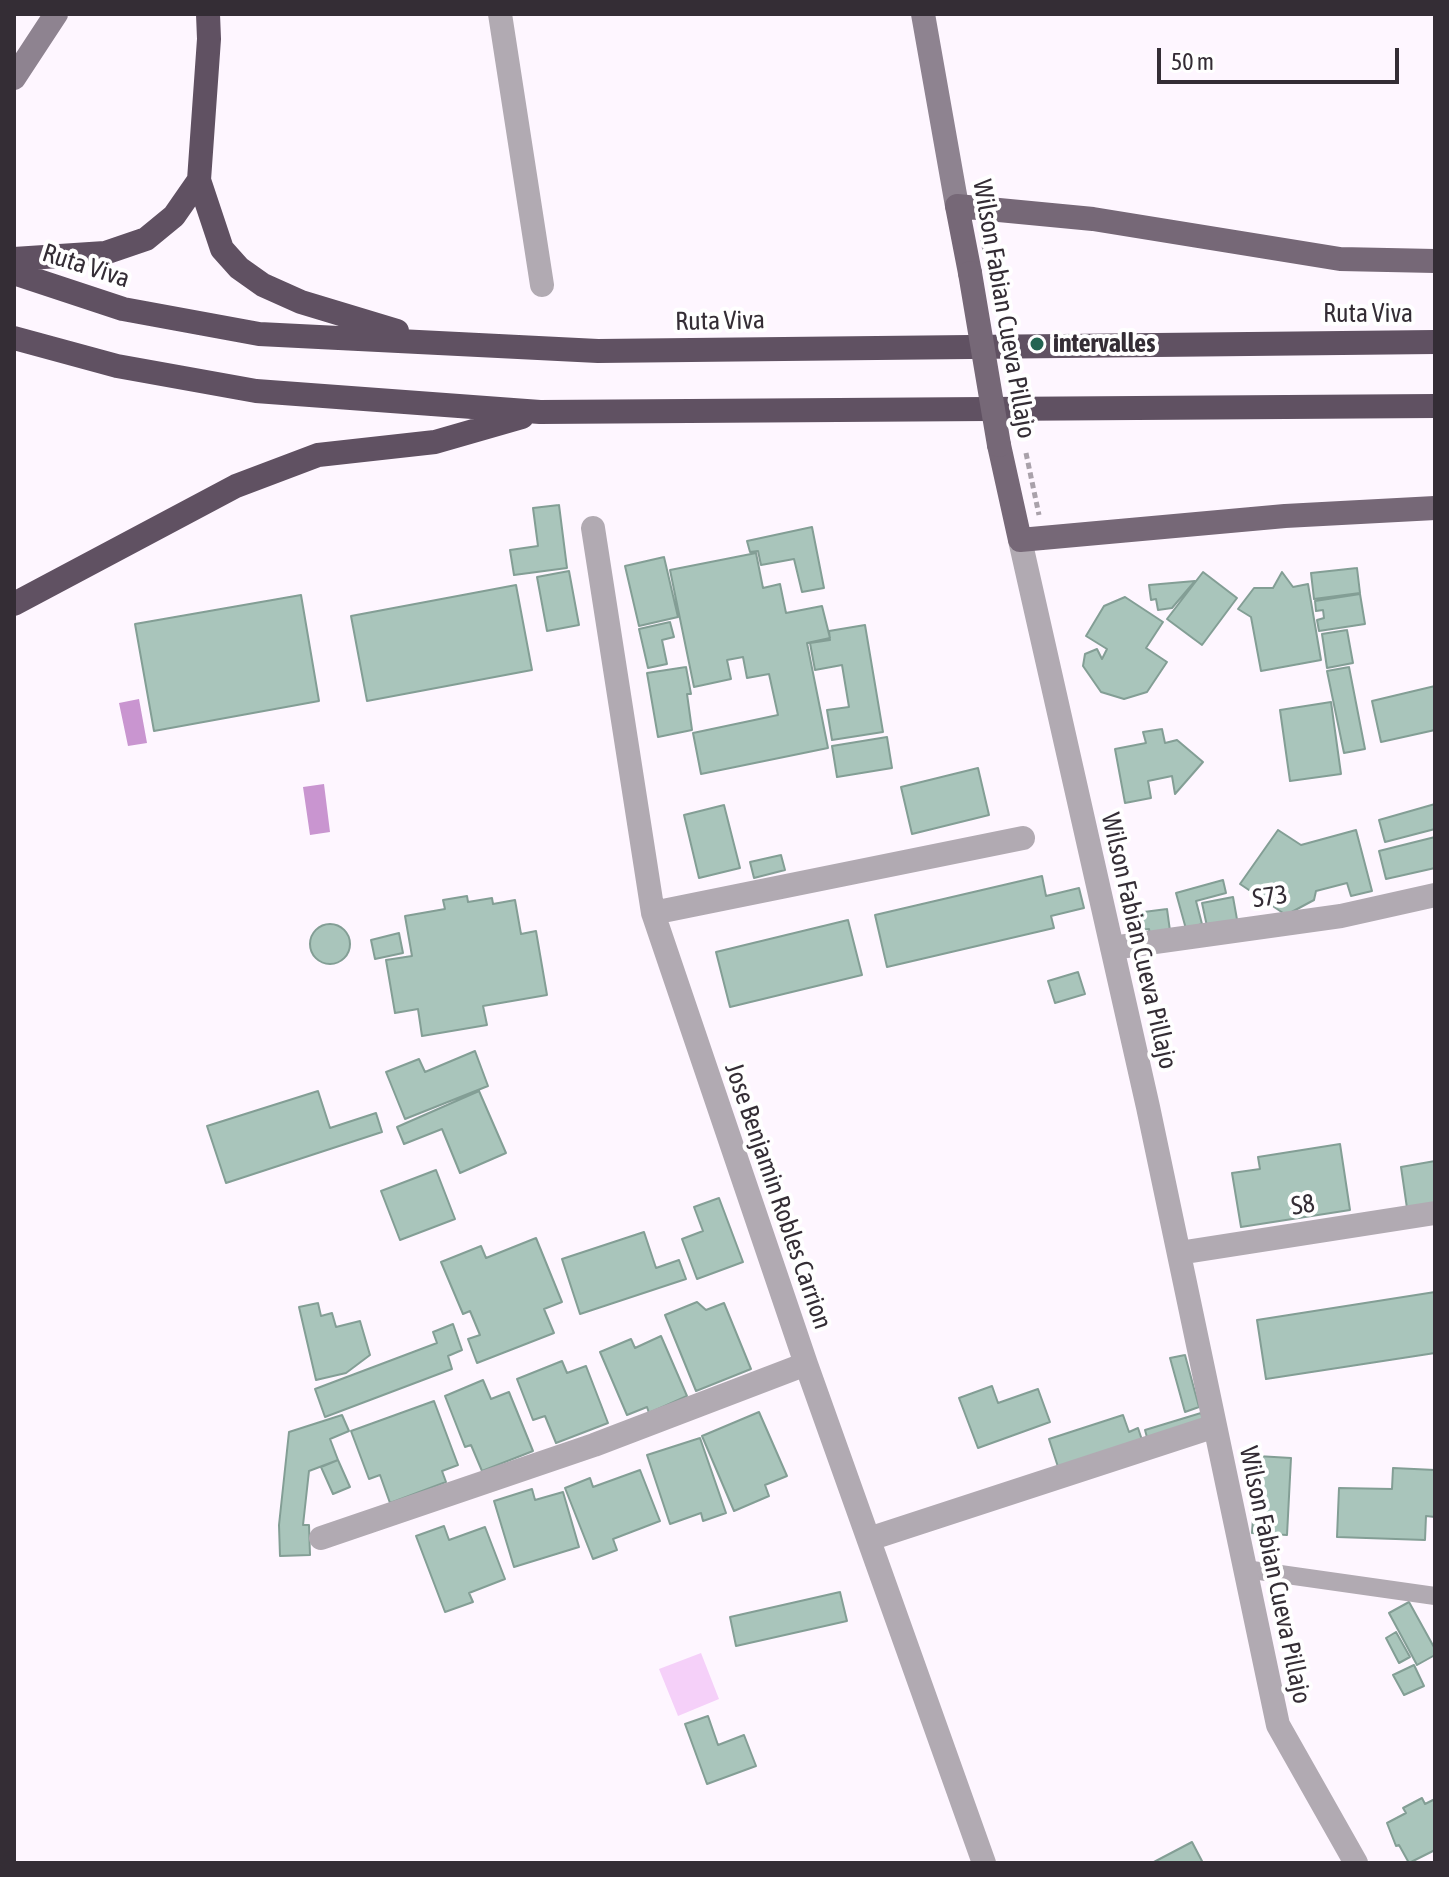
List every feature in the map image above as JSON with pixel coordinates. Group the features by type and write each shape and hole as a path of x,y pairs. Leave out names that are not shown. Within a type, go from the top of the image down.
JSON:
{"highway":[{"path":"192,14 209,39"},
{"path":"208,14 199,180 222,249 239,268 263,285 301,302 438,343"},
{"path":"14,259 105,253 146,239 174,216 199,180"},
{"name":"Ruta Viva","path":"14,273 123,309 259,334 598,351 1435,342"},
{"path":"14,338 117,366 256,391 540,412 1435,406"},
{"path":"14,604 236,486 318,455 435,442 540,412"}],"main road":[{"path":"14,78 56,14"},
{"name":"Wilson Fabian Cueva Pillajo","path":"923,14 999,445 1020,540"},
{"name":"Ruta Viva","path":"957,206 1093,219 1340,259 1435,261"},
{"path":"1020,540 1285,516 1435,508"}],"street":[{"path":"500,14 542,285"},
{"name":"Jose Benjamin Robles Carrion","path":"593,528 653,913 806,1364 984,1863"},
{"name":"Wilson Fabian Cueva Pillajo","path":"1020,540 1179,1253 1278,1725 1356,1863"},
{"path":"653,913 1023,838"},
{"name":"S73","path":"1112,948 1341,916 1435,895"},
{"name":"S8","path":"1179,1253 1435,1213"},
{"path":"321,1538 594,1445 806,1364"},
{"path":"869,1539 1215,1426"}],"lane":[{"path":"1245,1569 1435,1596"}],"shaded area":[{"path":"139,699 147,743 128,746 119,703"},
{"path":"324,784 330,832 310,835 303,787"},
{"path":"701,1653 719,1699 678,1716 659,1669"}],"building":[{"path":"559,505 567,568 514,575 510,550 538,546 533,508"},
{"path":"812,527 824,588 802,592 794,559 761,565 758,551 750,552 747,541"},
{"path":"756,553 763,588 780,584 786,613 822,606 830,638 807,643 828,748 701,774 693,733 778,715 769,674 747,678 743,657 727,660 731,679 694,687 670,570"},
{"path":"664,557 678,617 639,626 625,566"},
{"path":"1357,568 1360,593 1314,599 1311,573"},
{"path":"569,571 579,625 547,631 537,577"},
{"path":"1203,572 1237,598 1202,645 1167,619"},
{"path":"1282,572 1293,587 1308,584 1321,660 1261,671 1251,617 1238,609 1254,588 1273,588"},
{"path":"1195,581 1172,608 1158,610 1156,599 1151,600 1149,585"},
{"path":"516,585 532,670 367,701 351,616"},
{"path":"1360,594 1365,624 1319,631 1317,620 1324,618 1323,610 1316,611 1315,601"},
{"path":"301,595 319,701 154,731 135,624"},
{"path":"1125,597 1163,622 1146,648 1167,662 1147,692 1124,699 1101,692 1083,666 1085,654 1097,649 1102,659 1107,649 1086,636 1104,606"},
{"path":"670,622 674,637 662,640 667,664 648,668 639,629"},
{"path":"865,625 883,732 832,740 827,710 849,707 842,665 815,670 810,643 830,640 829,631"},
{"path":"1347,630 1353,663 1327,668 1322,634"},
{"path":"686,667 691,694 687,694 692,730 658,737 647,673"},
{"path":"1349,667 1365,749 1344,753 1327,671"},
{"path":"1435,686 1435,730 1381,742 1372,701"},
{"path":"1331,702 1341,774 1290,781 1280,710"},
{"path":"1162,729 1165,743 1177,740 1203,762 1175,794 1172,776 1148,781 1151,798 1125,803 1115,749 1146,743 1143,732"},
{"path":"887,737 892,768 837,777 832,746"},
{"path":"978,768 989,815 912,834 901,787"},
{"path":"1435,804 1435,829 1385,842 1379,820"},
{"path":"724,805 740,868 699,878 684,815"},
{"path":"1278,830 1301,845 1356,830 1372,891 1351,896 1347,883 1316,891 1314,900 1286,915 1240,884"},
{"path":"1435,837 1435,868 1386,879 1379,851"},
{"path":"781,855 785,870 754,878 750,862"},
{"path":"1042,876 1046,896 1079,888 1084,908 1051,916 1054,928 887,967 875,915"},
{"path":"1223,880 1226,893 1196,901 1202,924 1186,929 1176,893"},
{"path":"467,896 468,902 492,898 493,904 515,900 521,934 536,931 547,995 483,1006 487,1025 422,1036 418,1009 395,1013 386,960 412,956 405,916 445,909 443,900"},
{"path":"1233,897 1238,925 1208,931 1202,903"},
{"path":"1167,909 1171,938 1151,941 1149,929 1139,930 1136,913"},
{"path":"848,920 862,975 730,1007 716,952"},
{"path":"330,924 344,930 350,944 344,958 330,964 316,958 310,944 316,930"},
{"path":"399,933 403,953 375,959 371,940"},
{"path":"1078,972 1085,994 1055,1003 1048,981"},
{"path":"475,1051 488,1086 405,1119 386,1072 419,1059 425,1072"},
{"path":"318,1091 330,1128 376,1113 382,1132 226,1183 207,1126"},
{"path":"479,1091 506,1153 460,1173 442,1129 404,1144 397,1127"},
{"path":"1340,1144 1350,1210 1241,1227 1232,1173 1260,1169 1258,1157"},
{"path":"1435,1161 1435,1203 1407,1208 1401,1167"},
{"path":"436,1170 455,1219 400,1240 381,1191"},
{"path":"719,1198 743,1262 697,1279 682,1239 703,1231 694,1207"},
{"path":"644,1232 656,1268 679,1260 686,1279 580,1314 562,1259"},
{"path":"536,1238 562,1302 544,1309 554,1333 477,1363 468,1339 480,1335 470,1311 463,1314 441,1262 481,1246 486,1258"},
{"path":"1435,1292 1435,1353 1266,1379 1257,1320"},
{"path":"697,1302 706,1310 724,1303 751,1369 696,1391 665,1315"},
{"path":"318,1303 321,1316 332,1313 336,1327 360,1321 370,1355 346,1373 316,1380 299,1307"},
{"path":"453,1324 462,1350 448,1356 452,1369 325,1417 315,1389 437,1343 433,1332"},
{"path":"661,1336 687,1396 649,1413 647,1407 627,1415 600,1352 631,1339 635,1348"},
{"path":"1185,1355 1199,1407 1185,1412 1170,1358"},
{"path":"562,1361 567,1373 586,1366 608,1423 556,1443 545,1416 533,1420 517,1379"},
{"path":"483,1380 491,1399 509,1392 533,1451 482,1471 471,1445 465,1447 445,1396"},
{"path":"992,1386 998,1403 1038,1389 1050,1422 978,1448 959,1398"},
{"path":"434,1401 458,1465 442,1471 446,1482 390,1503 380,1475 369,1479 351,1431"},
{"path":"759,1412 787,1476 765,1485 769,1496 734,1511 702,1436"},
{"path":"1201,1413 1205,1424 1148,1441 1145,1430"},
{"path":"342,1415 349,1431 330,1439 338,1460 309,1471 303,1525 309,1525 310,1555 280,1556 279,1525 289,1432"},
{"path":"1123,1415 1129,1432 1138,1428 1143,1443 1059,1470 1049,1439"},
{"path":"700,1438 726,1513 703,1521 701,1513 670,1524 647,1455"},
{"path":"1257,1456 1291,1458 1287,1535 1252,1533"},
{"path":"338,1460 350,1487 333,1494 321,1467"},
{"path":"1393,1468 1435,1470 1435,1517 1426,1516 1425,1540 1337,1537 1339,1488 1392,1489"},
{"path":"640,1470 660,1521 613,1539 617,1550 593,1559 565,1488 590,1478 593,1487"},
{"path":"532,1489 535,1500 563,1492 579,1547 514,1567 494,1501"},
{"path":"444,1526 449,1540 485,1527 505,1579 469,1593 473,1602 445,1612 416,1536"},
{"path":"840,1592 847,1621 736,1646 730,1617"},
{"path":"1409,1602 1435,1649 1435,1655 1417,1665 1389,1613"},
{"path":"1396,1632 1410,1657 1399,1663 1386,1638"},
{"path":"1414,1665 1424,1686 1404,1695 1393,1675"},
{"path":"708,1716 718,1745 744,1735 756,1766 707,1784 685,1724"},
{"path":"1422,1798 1425,1804 1435,1799 1435,1850 1409,1863 1399,1845 1396,1846 1387,1823 1406,1813 1403,1808"},
{"path":"1192,1842 1203,1863 1152,1863"}],"place":[{"name":"intervalles","path":"1037,344"}]}
